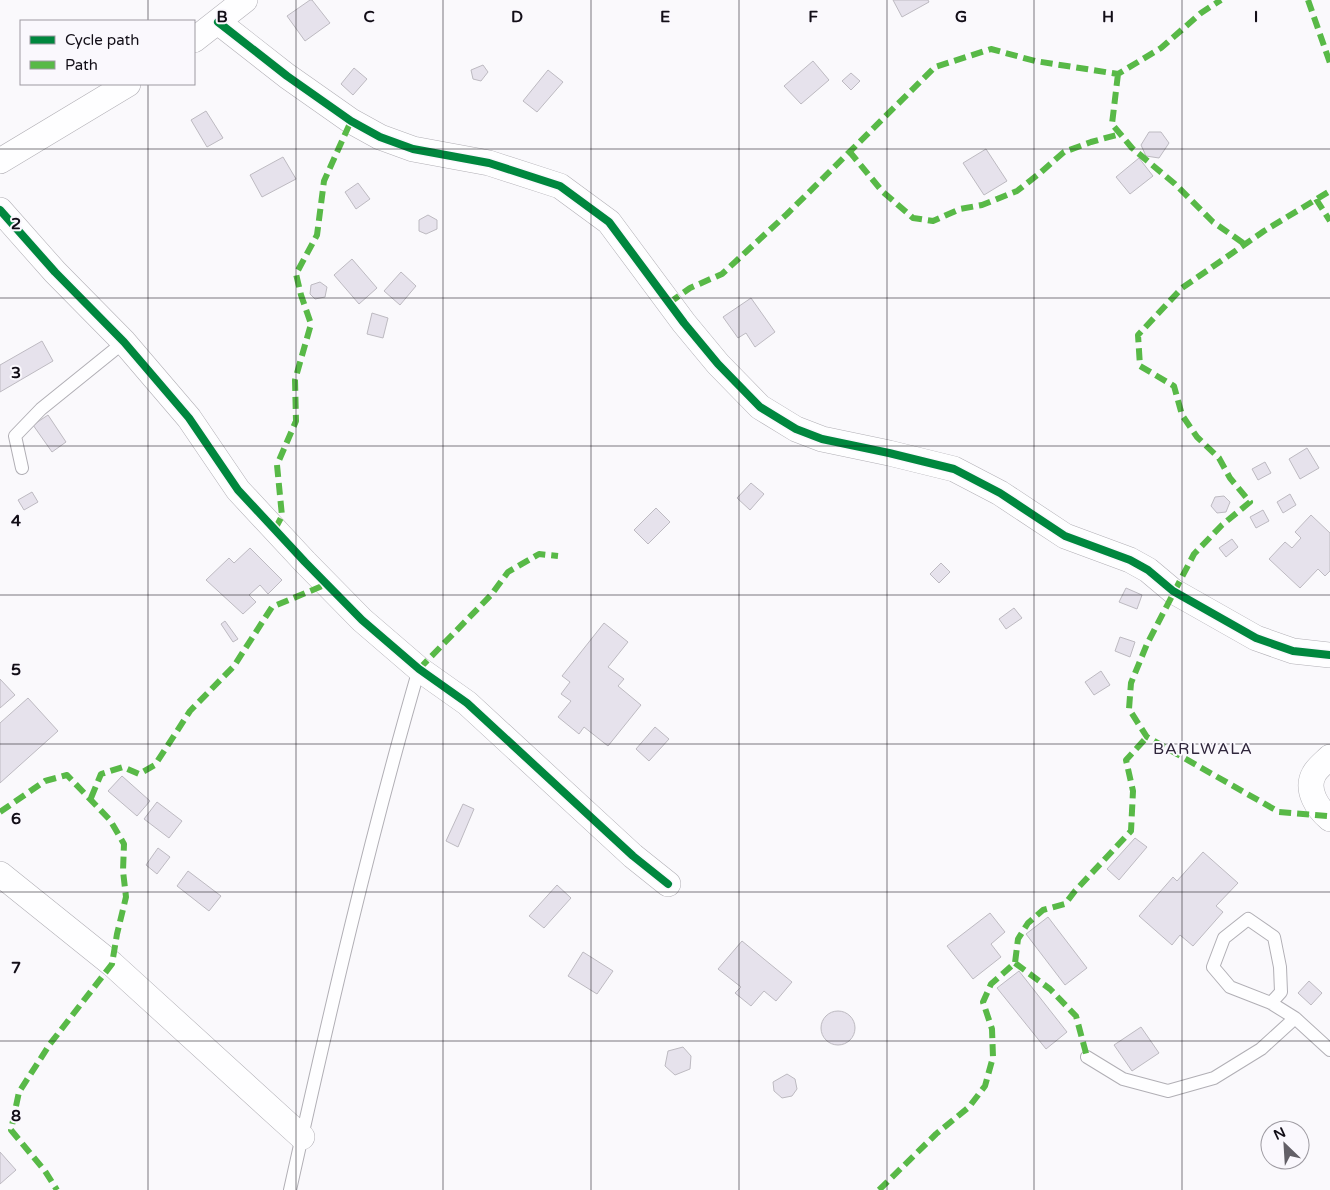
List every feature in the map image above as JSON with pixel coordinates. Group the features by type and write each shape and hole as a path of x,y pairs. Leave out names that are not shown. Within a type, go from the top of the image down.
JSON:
{"street":[{"path":"195,39 245,0"},
{"path":"218,22 287,76 351,121 380,137 413,149 489,163 560,186 609,222 684,323 718,364 760,407 796,430 822,439 954,469 1000,493 1065,536 1130,560 1148,570 1174,591 1256,638 1293,651 1330,655"},
{"path":"0,162 126,85"},
{"path":"0,210 56,272 124,342 189,418 238,490 362,620 419,669 467,703 633,856 668,884"},
{"path":"1330,757 1313,774 1310,788 1315,801 1330,819"},
{"path":"0,874 112,964 302,1137"}],"lane":[{"path":"22,468 14,436 41,409 124,342"},
{"path":"290,1190 323,1042 402,728 419,669"},
{"path":"1271,1003 1281,992 1280,967 1274,937 1248,918 1224,938 1213,967 1230,987 1271,1003 1295,1018 1330,1050"},
{"path":"1087,1057 1123,1079 1168,1091 1214,1078 1260,1048 1295,1018"}],"building":[{"path":"312,0 330,23 305,41 287,16"},
{"path":"893,0 928,0 929,2 902,17"},
{"path":"813,61 829,80 801,104 784,86"},
{"path":"483,65 488,72 481,81 473,79 471,70"},
{"path":"354,68 367,79 353,95 341,84"},
{"path":"548,70 563,82 537,112 523,101"},
{"path":"851,73 860,81 851,90 842,81"},
{"path":"206,111 223,138 207,147 191,120"},
{"path":"1149,132 1161,132 1169,143 1159,158 1146,156 1141,145"},
{"path":"986,149 1007,181 984,195 963,163"},
{"path":"283,157 296,179 262,197 250,175"},
{"path":"1139,158 1153,176 1130,194 1116,177"},
{"path":"358,183 370,199 356,209 345,192"},
{"path":"428,215 437,220 437,229 426,234 419,231 419,220"},
{"path":"352,259 377,288 359,304 334,275"},
{"path":"401,272 416,286 400,305 384,291"},
{"path":"320,282 327,287 325,297 315,299 310,294 311,285"},
{"path":"751,298 775,332 755,347 746,333 738,338 723,317"},
{"path":"372,313 388,318 383,338 367,334"},
{"path":"42,341 53,361 0,392 0,365"},
{"path":"48,415 66,442 52,452 33,425"},
{"path":"1307,448 1319,468 1300,479 1289,459"},
{"path":"1265,462 1271,473 1258,480 1252,469"},
{"path":"751,483 764,494 750,510 737,498"},
{"path":"32,492 38,502 24,510 18,500"},
{"path":"1290,494 1296,505 1283,513 1277,502"},
{"path":"1224,496 1230,502 1226,512 1217,513 1211,506 1215,497"},
{"path":"656,508 670,522 648,544 634,530"},
{"path":"1263,510 1269,521 1256,528 1250,517"},
{"path":"1311,515 1330,533 1330,571 1325,576 1318,569 1300,588 1269,559 1285,542 1292,548 1301,538 1295,532"},
{"path":"1232,539 1238,547 1226,557 1219,548"},
{"path":"250,548 282,580 268,594 260,585 249,595 256,602 243,614 206,580 229,558 234,563"},
{"path":"941,563 950,572 939,583 930,574"},
{"path":"1126,588 1142,595 1137,609 1119,602"},
{"path":"1014,608 1022,618 1006,629 999,619"},
{"path":"225,621 238,639 233,642 221,624"},
{"path":"604,623 628,642 608,667 624,679 618,686 641,705 608,746 584,727 579,734 558,717 571,701 561,694 570,682 562,676"},
{"path":"1120,637 1135,642 1130,657 1115,651"},
{"path":"1101,671 1110,685 1094,695 1085,682"},
{"path":"0,679 15,695 0,708"},
{"path":"28,698 58,731 0,783 0,723"},
{"path":"655,727 669,739 649,761 636,749"},
{"path":"122,776 150,801 137,816 108,791"},
{"path":"157,802 182,821 169,838 144,819"},
{"path":"463,804 474,809 458,847 446,841"},
{"path":"1135,838 1147,847 1119,880 1107,869"},
{"path":"158,848 170,857 157,874 146,865"},
{"path":"1203,852 1238,883 1216,906 1223,912 1193,946 1180,935 1172,945 1139,916 1173,877 1177,881"},
{"path":"188,871 221,896 209,911 177,886"},
{"path":"557,885 571,898 544,928 529,916"},
{"path":"990,913 1005,932 991,944 1001,957 973,979 947,946"},
{"path":"1048,917 1087,968 1065,985 1026,934"},
{"path":"742,941 792,982 776,1001 764,991 751,1006 735,993 741,987 718,969"},
{"path":"583,952 613,971 597,994 568,976"},
{"path":"1019,971 1067,1032 1046,1049 997,988"},
{"path":"1309,981 1322,993 1311,1005 1298,993"},
{"path":"838,1011 850,1016 855,1028 850,1040 838,1045 826,1040 821,1028 826,1016"},
{"path":"1141,1027 1159,1053 1132,1071 1114,1045"},
{"path":"683,1047 691,1056 690,1069 675,1075 665,1066 668,1051"},
{"path":"787,1074 795,1079 797,1089 792,1096 782,1098 774,1091 773,1082"},
{"path":"0,1152 16,1170 0,1184"}],"marked path":[{"path":"669,303 690,288 722,274 787,214 935,67 991,49 1035,61 1118,74 1161,48 1201,13 1221,0"},
{"path":"1308,0 1330,63"},
{"path":"1118,74 1112,124 1132,148 1175,184 1213,222 1246,245"},
{"path":"275,529 282,516 277,465 296,421 295,380 311,324 296,274 317,235 324,181 351,121"},
{"path":"849,151 882,191 913,218 933,221 960,209 982,205 1017,191 1064,152 1120,134"},
{"path":"1327,816 1279,812 1147,737 1129,709 1131,683 1147,644 1194,554 1222,525 1250,502 1230,478 1219,458 1197,437 1182,415 1174,386 1140,366 1138,335 1182,288 1264,231 1330,191"},
{"path":"1316,199 1330,221"},
{"path":"419,669 491,595 508,572 539,554 558,556"},
{"path":"91,798 101,774 123,767 139,774 155,765 190,711 234,666 272,607 327,584"},
{"path":"879,1190 936,1134 969,1107 985,1086 993,1057 992,1029 983,1002 991,984 1015,963 1018,939 1028,923 1043,910 1065,904 1131,831 1133,791 1126,760 1147,737"},
{"path":"0,812 45,781 67,775 110,820 124,844 123,871 126,897 112,964 50,1044 19,1092 11,1130 45,1171 57,1190"},
{"path":"1015,963 1050,989 1076,1016 1087,1057"}],"cycle path":[{"path":"218,22 287,76 351,121 380,137 413,149 489,163 560,186 609,222 684,323 718,364 760,407 796,429 822,439 954,469 1000,493 1065,536 1130,560 1148,570 1173,591 1256,638 1293,651 1330,655"},
{"path":"0,210 55,272 124,342 189,418 238,490 362,620 419,669 467,703 633,856 668,884"}],"district":[{"name":"BARLWALA","path":"1203,748"}]}
